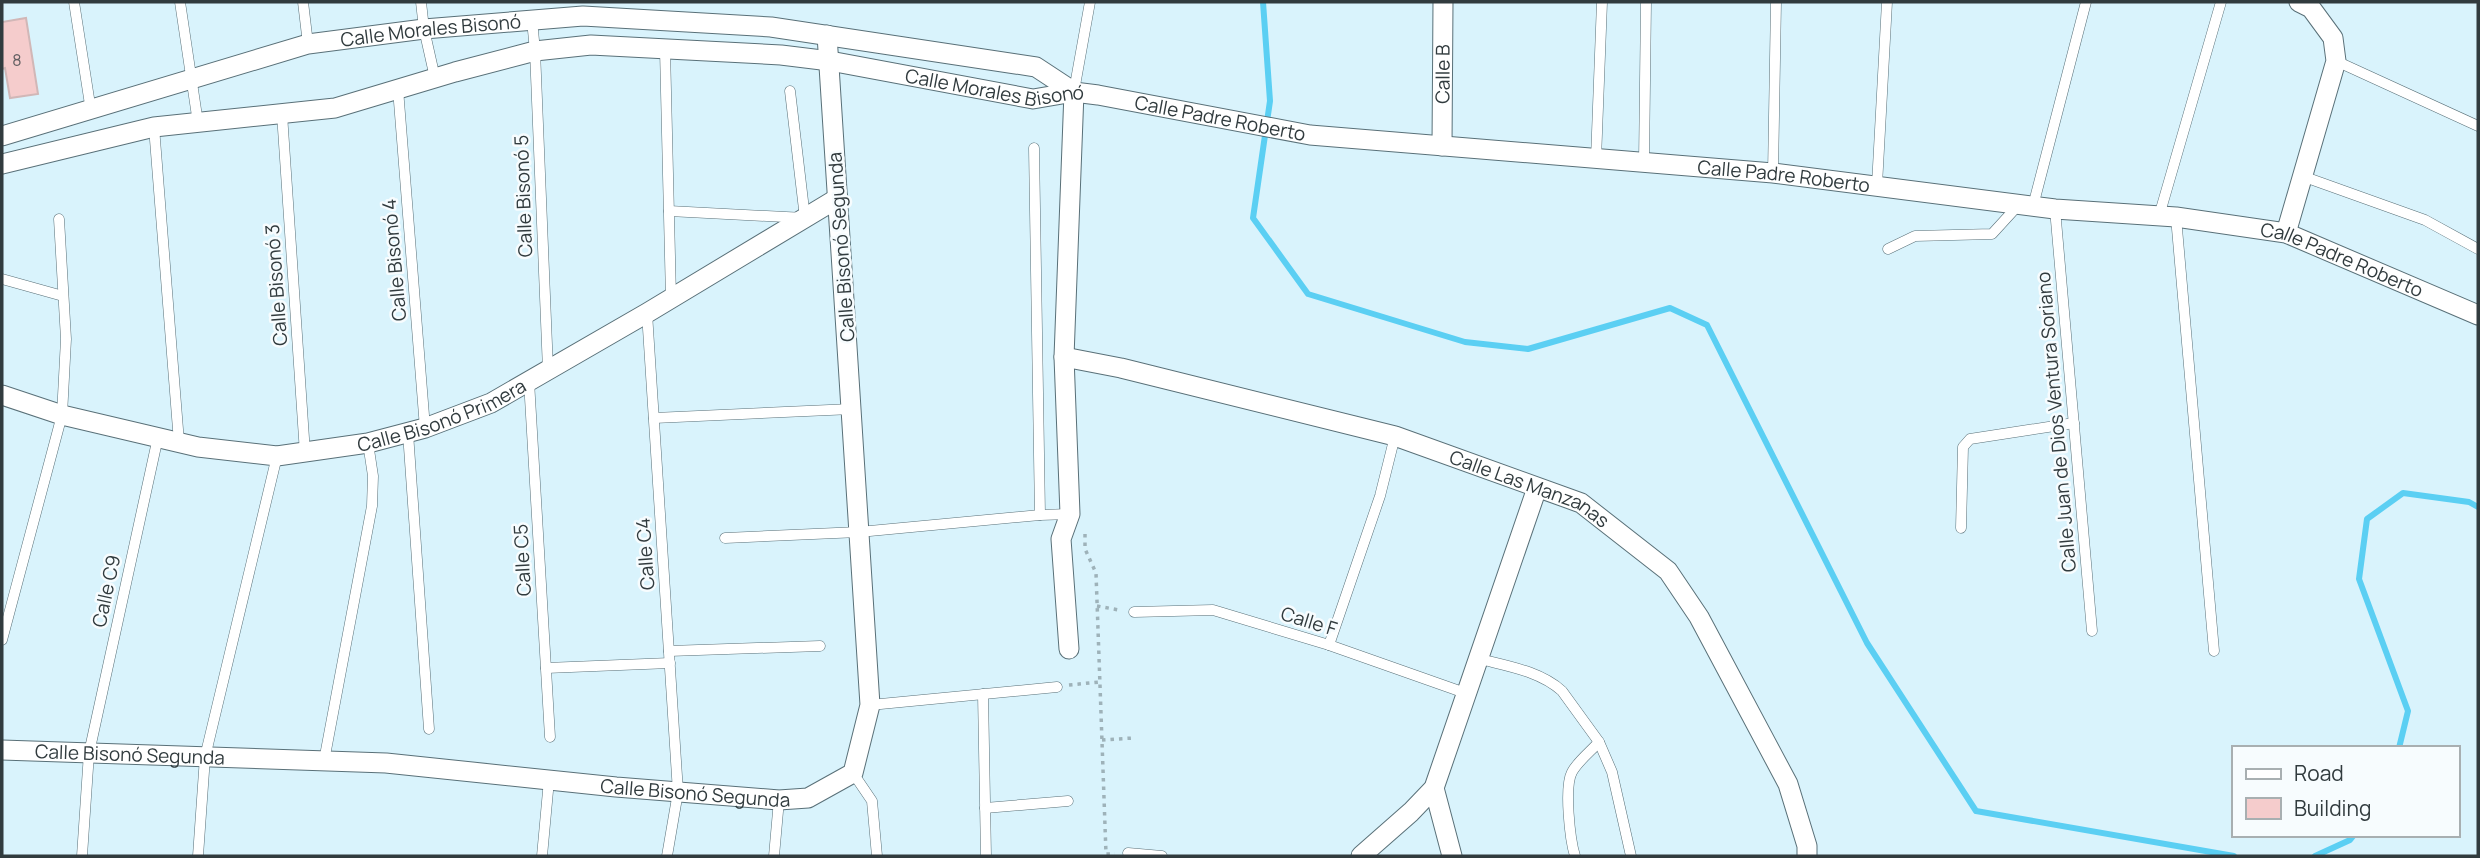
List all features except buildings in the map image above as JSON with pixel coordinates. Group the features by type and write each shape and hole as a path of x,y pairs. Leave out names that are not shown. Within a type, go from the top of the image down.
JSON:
{"street":[{"name":"Calle B","path":"1442,146 1443,2"},
{"path":"2286,233 2336,61 2333,38 2309,4"},
{"name":"Calle Morales Bisonó","path":"2,136 308,44 424,29 583,16 771,27 1036,67 1074,92"},
{"name":"Calle Bisonó Segunda","path":"2,750 386,763 779,800 808,798 853,773 870,705 827,35"},
{"name":"Calle Morales Bisonó","path":"2,164 155,127 335,108 535,51 592,45 781,55 830,61 1033,99 1074,92"},
{"name":"Calle Padre Roberto","path":"1074,92 1310,135 1773,173 2055,209 2167,217 2286,233 2478,315"},
{"path":"1069,649 1060,540 1077,519 1064,357 1074,92"},
{"name":"Calle Bisonó Primera","path":"2,395 62,415 198,447 277,456 368,443 417,430 491,403 648,313 838,198"},
{"name":"Calle Las Manzanas","path":"1064,357 1395,436 1581,503 1668,571 1699,617 1788,784 1807,846 1807,856"},
{"path":"1362,856 1434,788 1537,488"},
{"path":"1434,788 1452,856"}],"lane":[{"path":"74,2 91,111"},
{"path":"180,2 198,123"},
{"path":"303,2 308,44"},
{"path":"421,2 435,78"},
{"path":"1074,92 1090,2"},
{"path":"1596,159 1602,2"},
{"path":"1644,162 1646,2"},
{"path":"1773,173 1776,2"},
{"path":"1877,185 1887,2"},
{"path":"1888,249 1915,236 1992,234 2013,211 2023,205 2085,2"},
{"path":"2214,652 2167,217 2221,2"},
{"name":"Calle Bisonó 5","path":"532,20 548,370"},
{"path":"665,50 671,299"},
{"path":"2336,61 2478,126"},
{"name":"Calle Bisonó 4","path":"398,89 417,430 429,729"},
{"path":"669,211 806,218 790,91"},
{"name":"Calle Bisonó 3","path":"282,114 305,453"},
{"path":"155,127 179,442"},
{"path":"1034,148 1040,515"},
{"path":"2302,176 2425,220 2478,249"},
{"name":"Calle Juan de Dios Ventura Soriano","path":"2055,209 2092,631"},
{"path":"2,640 62,415 66,339 59,219"},
{"path":"2,279 63,296"},
{"name":"Calle C4","path":"648,313 678,792 667,856"},
{"name":"Calle C5","path":"529,381 551,737"},
{"path":"654,418 852,409"},
{"path":"1961,528 1963,447 1970,439 2074,423"},
{"path":"1329,645 1380,496 1395,436"},
{"name":"Calle C9","path":"82,856 89,753 158,437"},
{"path":"324,761 372,506 373,476 368,443"},
{"path":"198,856 205,757 277,456"},
{"path":"725,538 859,532 1040,515 1077,519"},
{"name":"Calle F","path":"1134,612 1213,610 1329,645 1468,694"},
{"path":"545,668 820,646"},
{"path":"1480,659 1525,671 1556,685 1599,742 1612,772 1631,856"},
{"path":"870,705 1057,687"},
{"path":"983,694 986,856"},
{"path":"1575,856 1569,837 1569,782 1572,772 1599,742"},
{"path":"853,773 872,801 877,856"},
{"path":"542,856 549,780"},
{"path":"774,856 779,800"},
{"path":"985,808 1068,801"},
{"path":"1128,853 1162,856"}],"path":[{"path":"1077,519 1085,549 1096,573 1106,854 1128,853"},
{"path":"1097,606 1134,612"},
{"path":"1057,687 1100,682"},
{"path":"1102,740 1133,738"}],"waterway":[{"path":"1263,2 1270,101 1253,218 1308,294 1465,342 1528,349 1670,308 1707,325 1867,643 1976,811 2234,856"},
{"path":"2399,746 2408,711 2359,579 2367,519 2403,493 2469,502 2478,507"},
{"path":"2315,856 2352,837"}]}
